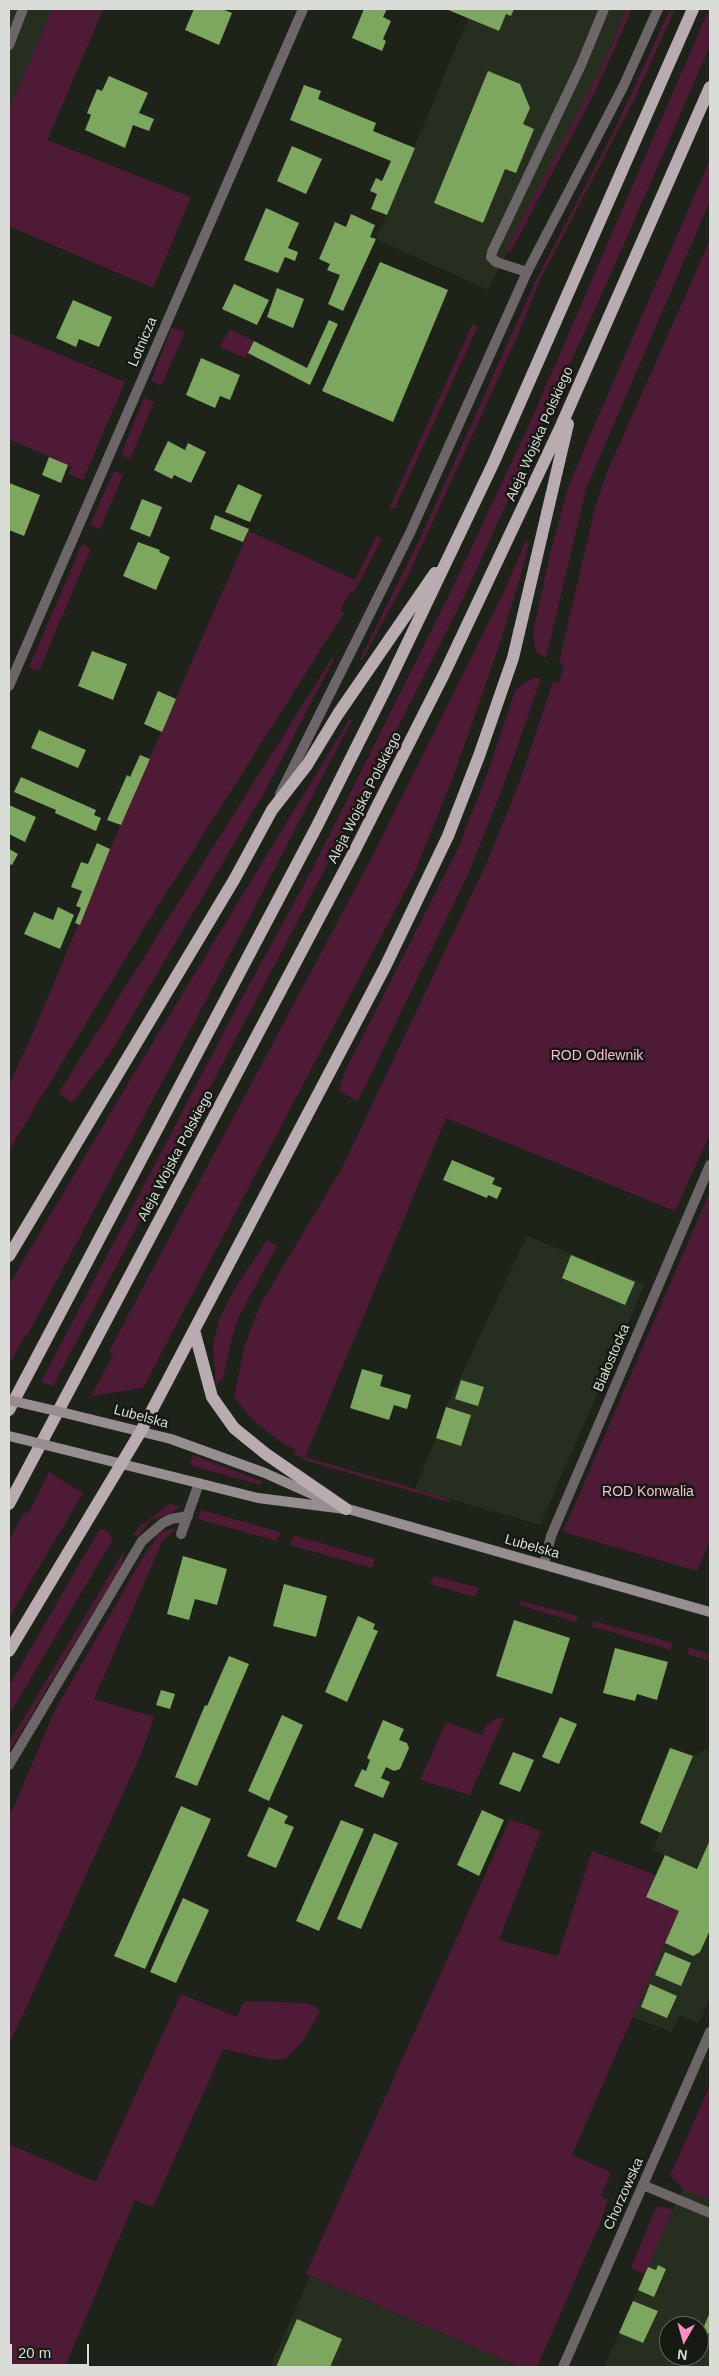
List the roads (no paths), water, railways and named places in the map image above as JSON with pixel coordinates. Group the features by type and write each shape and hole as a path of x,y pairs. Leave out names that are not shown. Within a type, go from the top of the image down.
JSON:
{"main road":[{"path":"9,1410 317,826 457,540 693,9"},
{"name":"Aleja Wojska Polskiego","path":"9,1504 397,768 488,584 580,383 710,86"},
{"path":"9,1651 141,1431 390,958 448,836 479,756 513,658 560,457 580,383"},
{"path":"9,1256 229,888 272,810 307,765 338,714 457,540"},
{"path":"194,1330 212,1397 230,1422 247,1440 346,1509"},
{"name":"Lubelska","path":"9,1400 141,1431 266,1473 346,1509"},
{"name":"Lubelska","path":"9,1436 258,1498 346,1509 710,1612"}],"street":[{"name":"Lotnicza","path":"9,686 303,9"},
{"path":"527,272 496,262 491,257 492,252 581,65 604,9"},
{"path":"272,810 410,533 527,272 622,87 658,9"},
{"path":"9,45 22,11"},
{"name":"Białostocka","path":"544,1564 551,1536 710,1165"},
{"path":"181,1534 199,1483"},
{"path":"9,1765 142,1542 163,1523 188,1516"},
{"name":"Chorzowska","path":"563,2367 710,2032"},
{"path":"643,2184 710,2214"}],"park label":[{"name":"ROD Odlewnik","path":"597,1056"},
{"name":"ROD Konwalia","path":"648,1492"}]}
